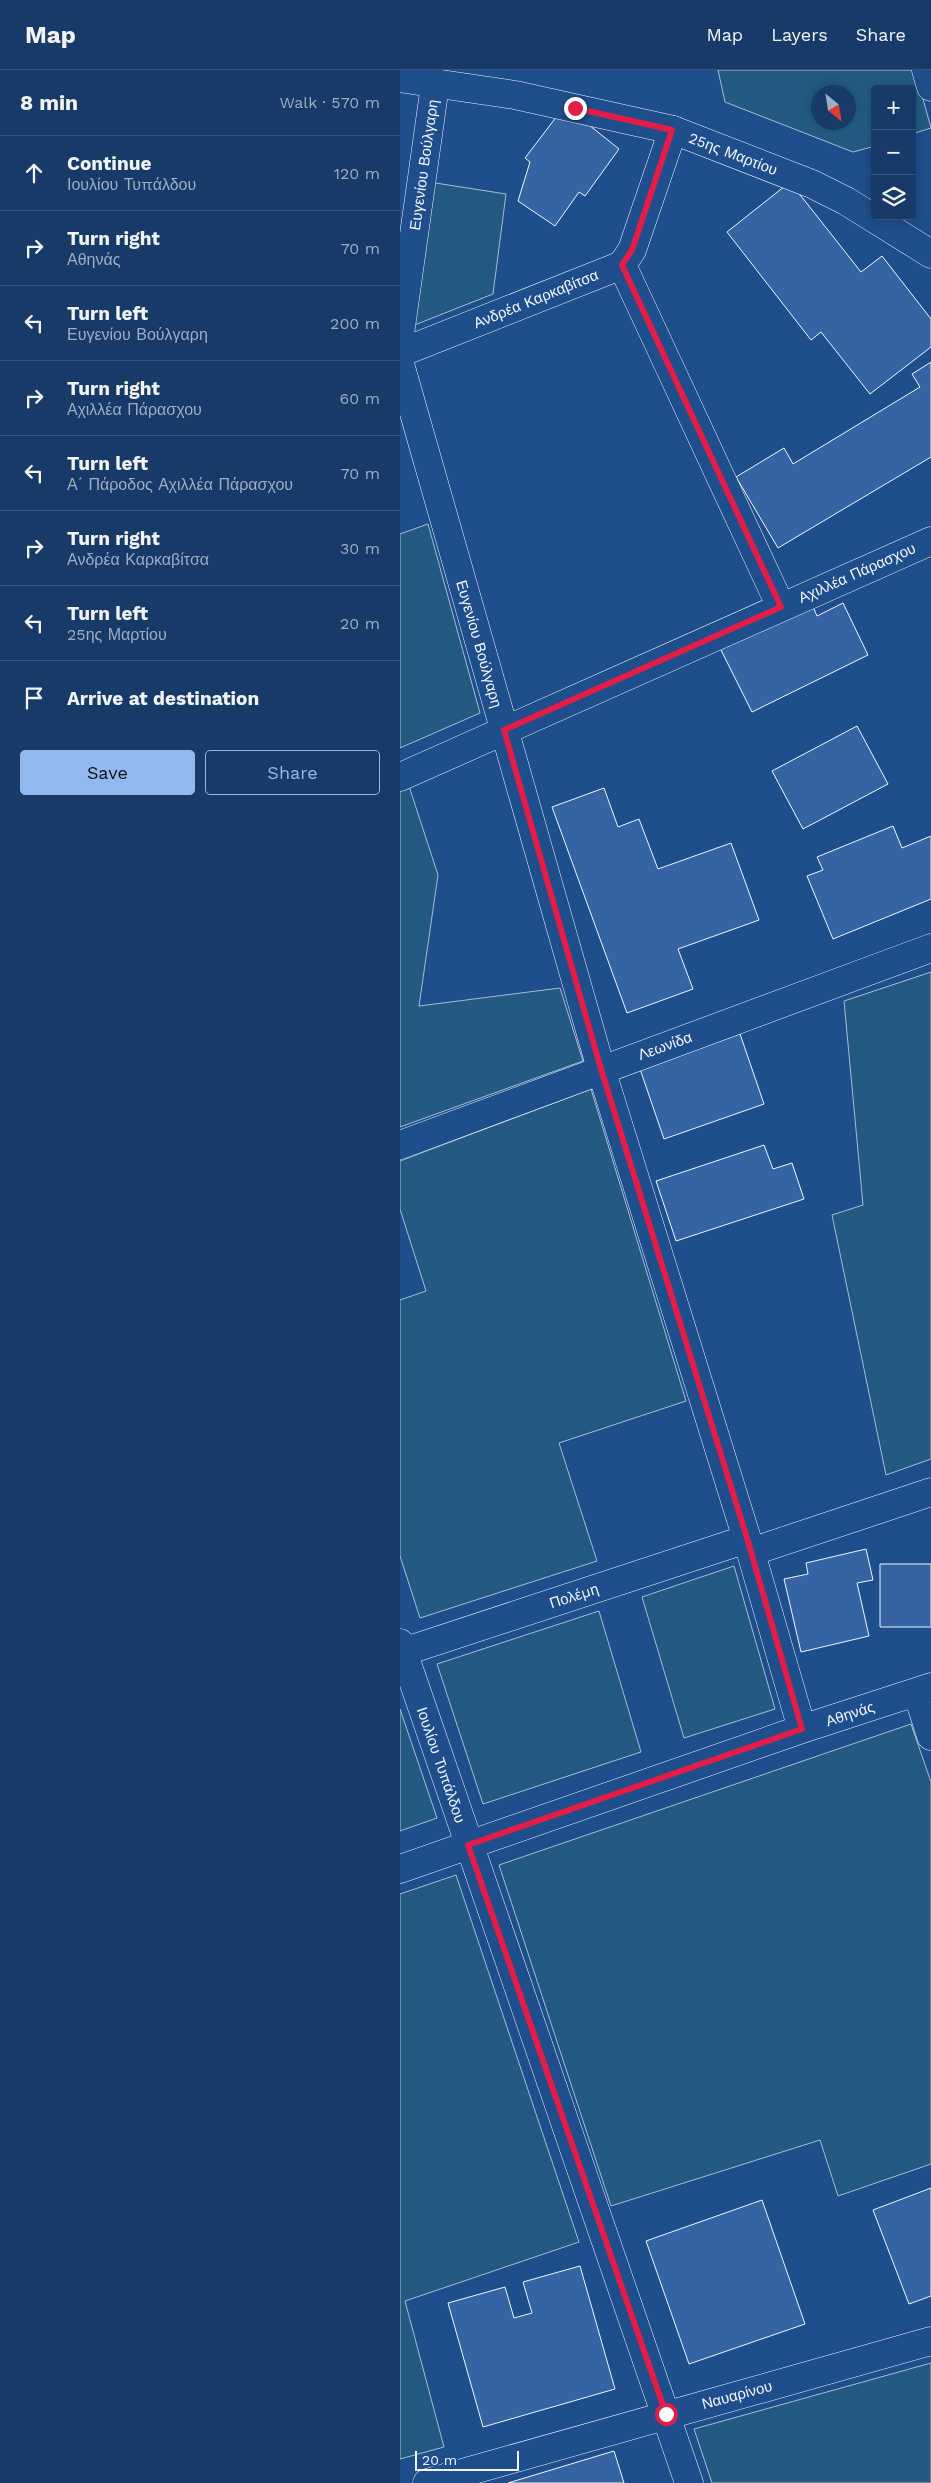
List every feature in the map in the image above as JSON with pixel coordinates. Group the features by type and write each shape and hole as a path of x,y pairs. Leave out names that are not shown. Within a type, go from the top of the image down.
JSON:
{"street":[{"path":"926,70 931,86"},
{"name":"25ης Μαρτίου","path":"417,79 515,95 672,130 812,184 846,201 931,254"},
{"name":"Ευγενίου Βούλγαρη","path":"400,334 417,79"},
{"path":"672,130 632,250 622,265 781,607"},
{"name":"Ανδρέα Καρκαβίτσα","path":"400,353 622,265"},
{"name":"Ευγενίου Βούλγαρη","path":"400,364 601,1069 749,1545 802,1729"},
{"name":"Αχιλλέα Πάρασχου","path":"400,777 931,541"},
{"name":"Λεωνίδα","path":"400,1145 931,948"},
{"name":"Πολέμη","path":"401,1649 931,1492"},
{"name":"Ιουλίου Τυπάλδου","path":"401,1649 689,2483"},
{"path":"924,1690 931,1736"},
{"name":"Αθηνάς","path":"400,1869 802,1729 924,1690"},
{"name":"Ναυαρίνου","path":"427,2483 666,2414 931,2341"}],"shaded area":[{"path":"718,70 915,70 931,128 916,133 916,85 871,85 871,147 853,152 725,102"},
{"path":"429,182 506,194 493,294 407,328"},
{"path":"428,524 480,713 400,748 400,534"},
{"path":"408,783 438,875 419,1006 560,988 583,1061 400,1127 400,786"},
{"path":"931,972 931,1459 886,1475 832,1215 863,1205 844,1001"},
{"path":"591,1089 686,1401 559,1443 597,1561 420,1618 400,1556 400,1300 426,1291 400,1209 400,1161"},
{"path":"734,1566 775,1709 684,1738 642,1597"},
{"path":"599,1611 641,1752 483,1804 437,1664"},
{"path":"400,1709 437,1818 400,1831"},
{"path":"911,1724 931,1782 931,2164 838,2196 820,2140 611,2206 499,1865"},
{"path":"456,1875 579,2242 405,2301 444,2447 400,2459 400,1894"},
{"path":"931,2363 931,2483 712,2483 694,2429"}],"building":[{"path":"557,116 589,125 619,149 585,196 579,192 555,226 518,201 530,162 525,158"},
{"path":"790,182 861,272 882,256 931,319 931,347 870,394 821,332 811,340 727,232"},
{"path":"931,362 931,457 778,548 736,477 784,448 793,464 920,387 912,374"},
{"path":"811,602 817,616 843,603 868,655 752,712 719,646"},
{"path":"857,726 888,784 803,829 772,771"},
{"path":"604,788 618,827 639,819 658,869 731,843 759,920 678,949 693,989 627,1013 552,807"},
{"path":"893,826 902,848 931,836 931,899 833,939 807,876 823,870 817,857"},
{"path":"740,1034 764,1104 664,1139 640,1069"},
{"path":"764,1145 773,1169 792,1163 804,1199 676,1241 656,1181"},
{"path":"866,1549 873,1580 857,1583 869,1636 801,1652 784,1579 808,1574 806,1563"},
{"path":"880,1564 931,1564 931,1627 880,1627"},
{"path":"931,2188 931,2296 909,2304 873,2210"},
{"path":"762,2200 805,2324 689,2364 646,2241"},
{"path":"580,2266 615,2389 483,2427 448,2303 505,2287 514,2318 532,2313 523,2282"},
{"path":"614,2451 624,2483 508,2483"}],"route":[{"path":"575,108 672,130 632,250 622,265 781,607 504,730 601,1069 747,1538 802,1729 468,1845 666,2414"}]}
